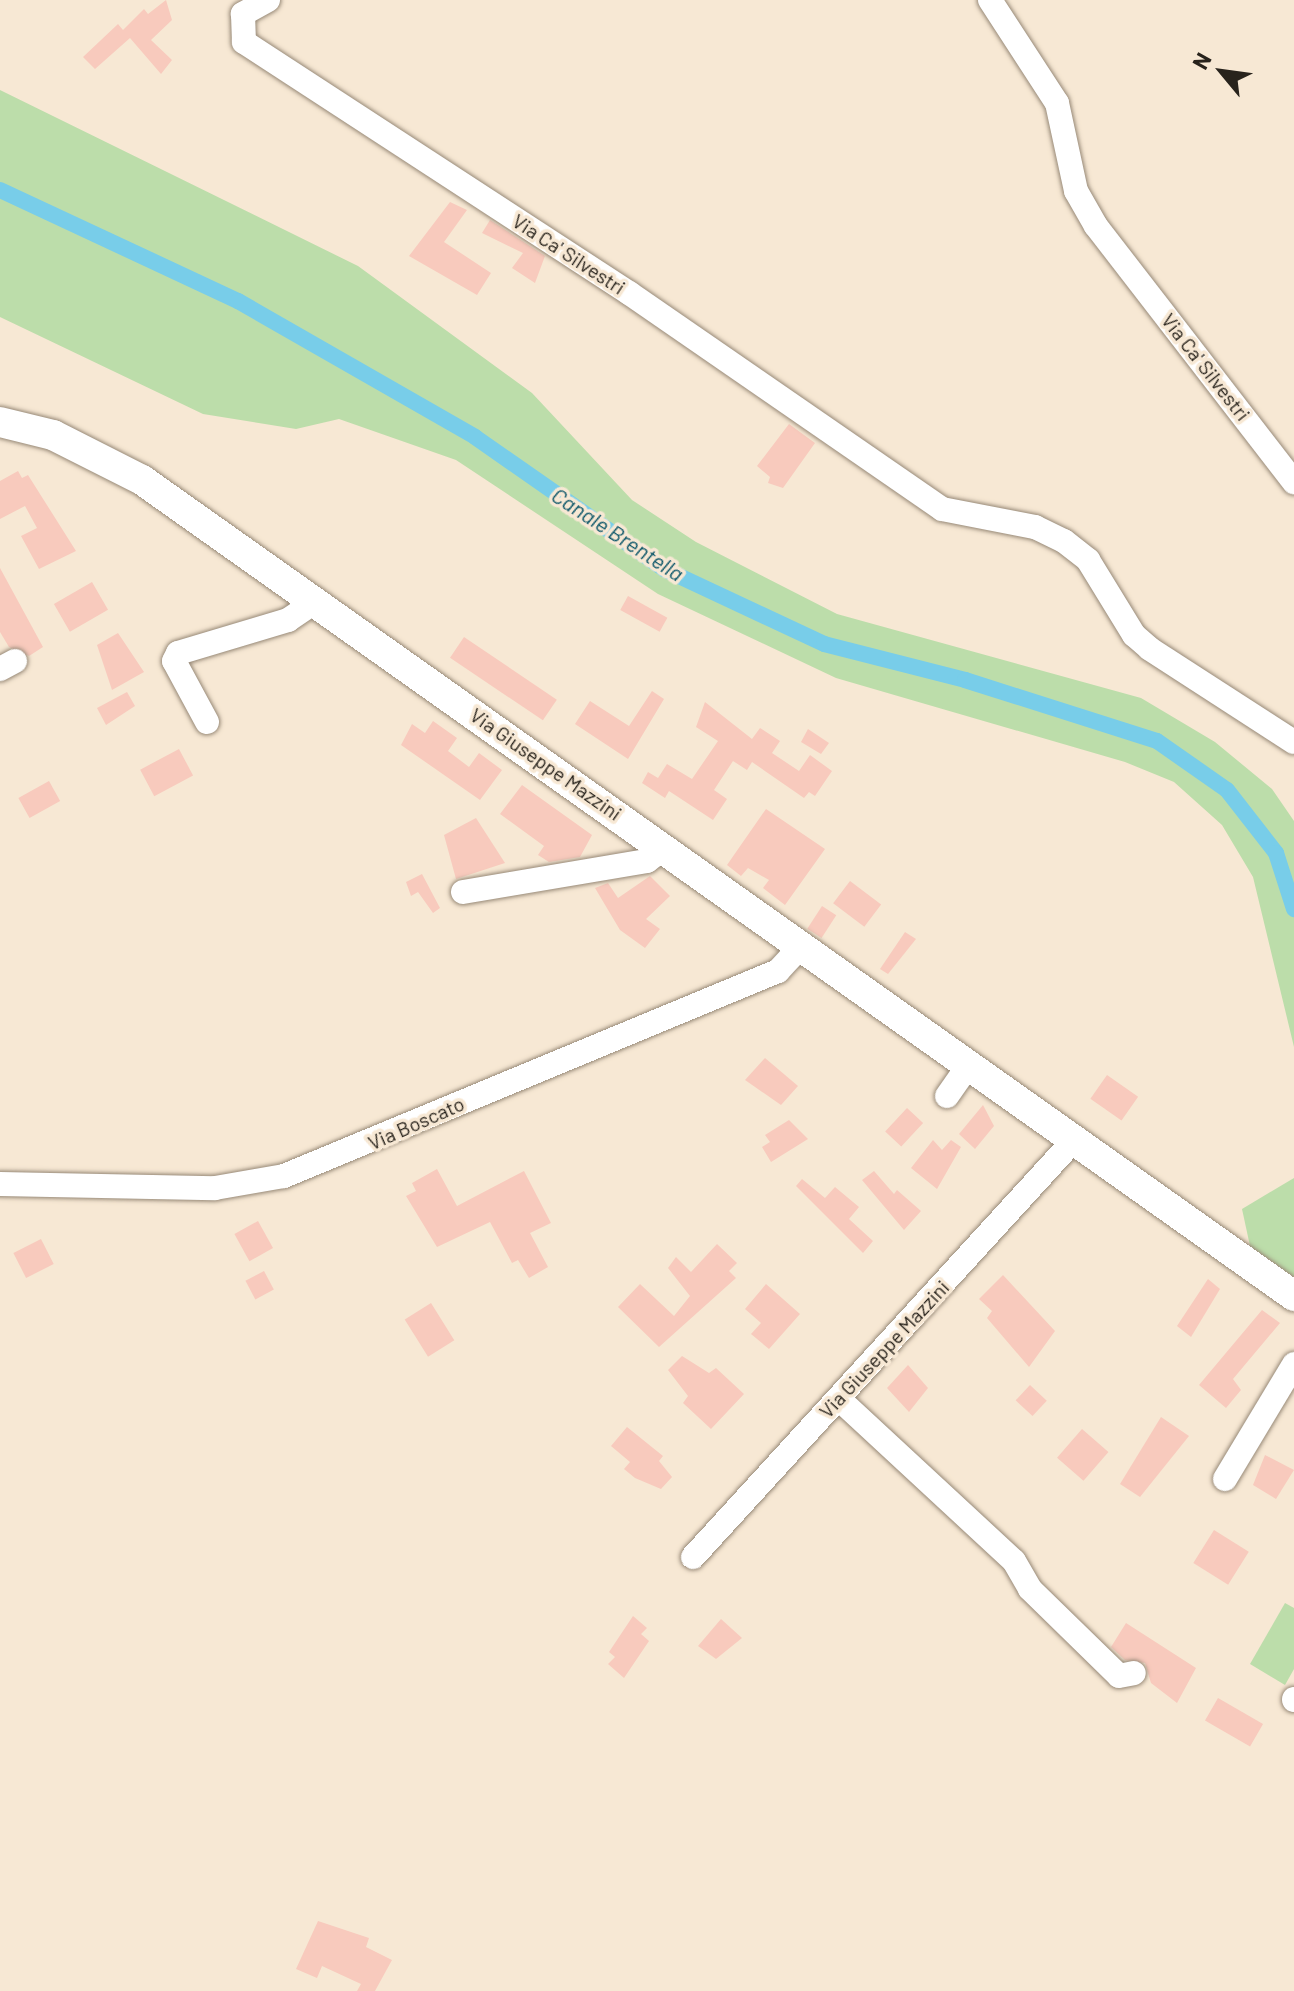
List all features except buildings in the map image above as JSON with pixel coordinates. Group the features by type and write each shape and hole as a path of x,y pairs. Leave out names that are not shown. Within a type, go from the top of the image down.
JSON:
{"main road":[{"name":"Via Giuseppe Mazzini","path":"0,422 53,435 116,465 802,945 1294,1296"}],"street":[{"name":"Via Ca' Silvestri","path":"990,0 1057,103 1076,191 1096,226 1294,482"},
{"name":"Via Ca' Silvestri","path":"252,3 243,14 239,28 244,42 629,293 936,505 1035,527 1064,541 1088,560 1134,635 1150,649 1294,742"},
{"path":"207,722 174,661 178,653 288,620 315,602"},
{"path":"463,892 647,861 664,848"},
{"name":"Via Boscato","path":"0,1184 215,1188 284,1176 778,971 802,945"},
{"path":"947,1096 969,1065"},
{"name":"Via Giuseppe Mazzini","path":"693,1557 1074,1140"},
{"path":"1225,1479 1294,1364"},
{"path":"839,1399 1014,1561 1030,1589 1119,1676 1134,1673"}],"green space":[{"path":"0,90 358,266 532,393 632,500 696,542 837,614 1141,698 1215,742 1272,789 1294,821 1294,1047 1253,877 1222,825 1174,782 1125,762 836,678 658,594 456,460 339,419 296,429 203,414 0,317"},
{"path":"1294,1178 1294,1277 1250,1246 1242,1209"},
{"path":"1285,1603 1294,1608 1294,1669 1285,1685 1250,1664"}],"waterway":[{"name":"Canale Brentella","path":"0,190 238,301 475,437 664,569 824,644 965,680 1157,741 1227,790 1276,853 1294,909"}]}
